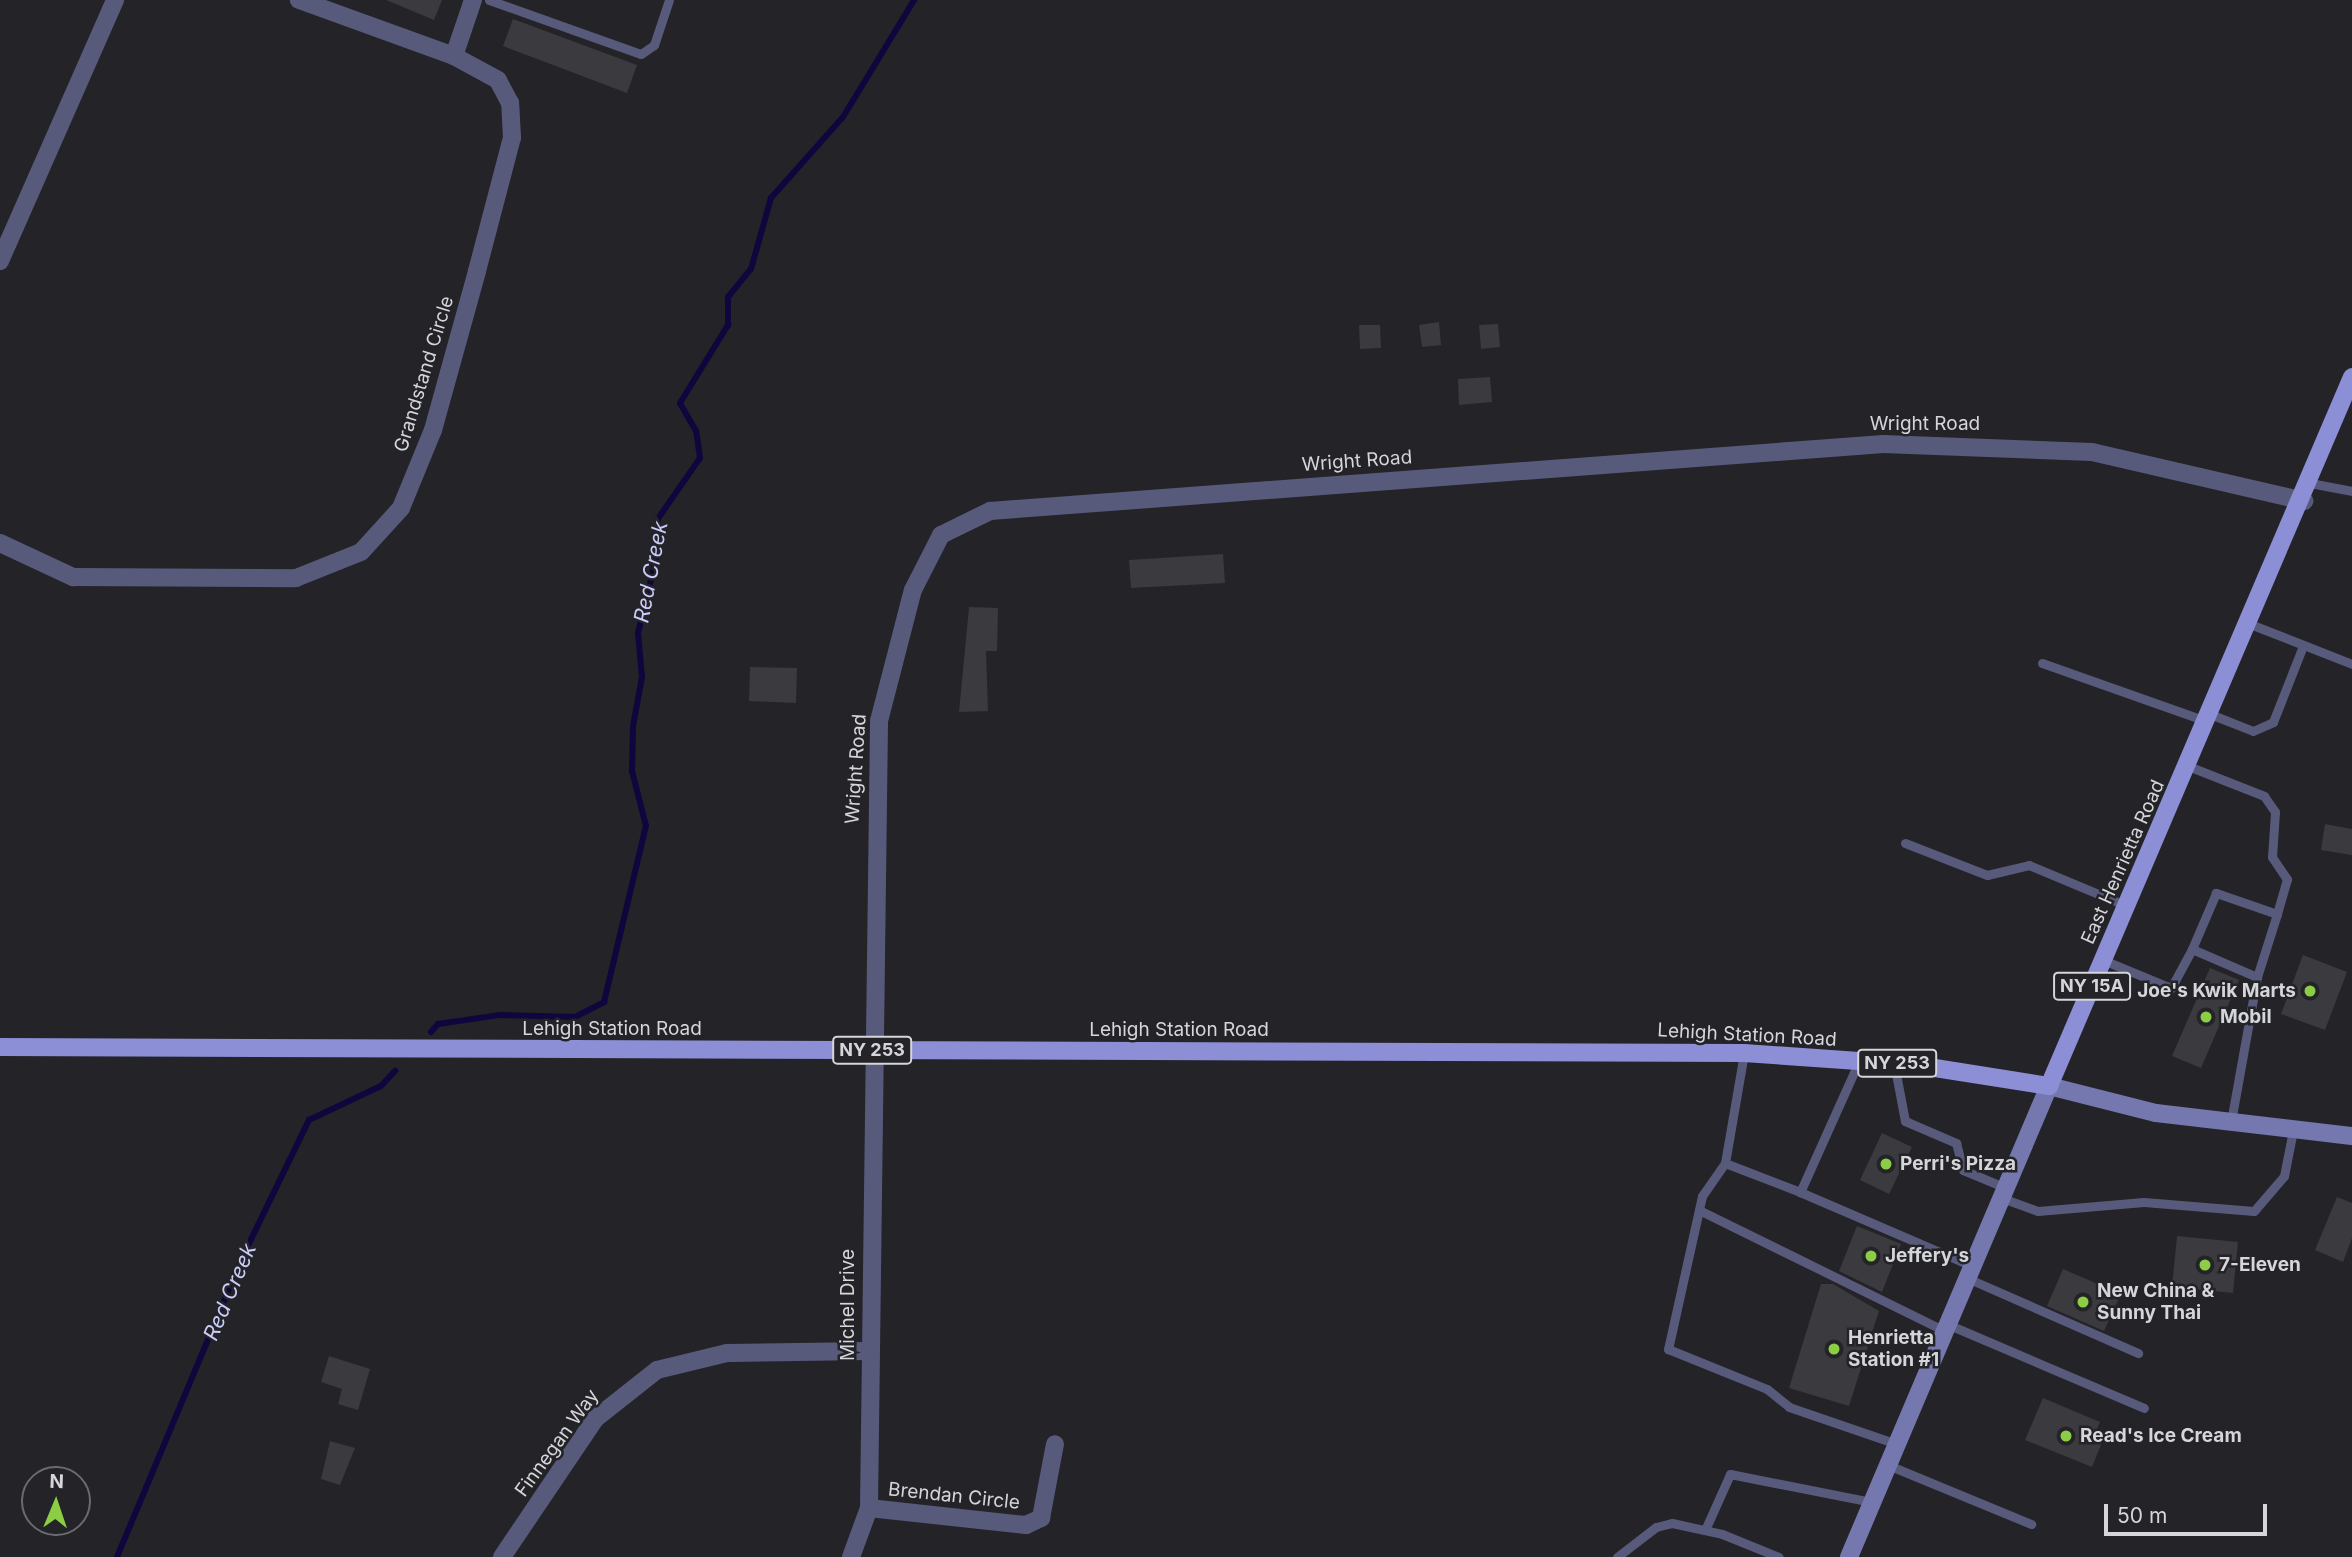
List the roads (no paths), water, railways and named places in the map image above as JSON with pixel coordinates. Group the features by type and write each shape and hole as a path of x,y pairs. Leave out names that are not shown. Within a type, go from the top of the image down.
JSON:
{"main road":[{"name":"East Henrietta Road","path":"1849,1557 2049,1086 2304,501 2352,377"},
{"name":"Lehigh Station Road","path":"0,1047 1744,1053 1894,1063 2049,1086 2155,1113 2352,1136"}],"street":[{"path":"0,261 115,0"},
{"name":"Grandstand Circle","path":"0,543 73,577 296,578 361,552 401,508 433,430 512,138 510,103 498,80 454,56 299,0"},
{"path":"454,56 473,0"},
{"name":"Wright Road","path":"871,1050 879,721 889,668 926,557 941,536 964,519 990,510 1883,444 2092,452 2304,501"},
{"name":"Michel Drive","path":"851,1557 869,1508 871,1050"},
{"name":"Finnegan Way","path":"502,1557 595,1419 657,1370 727,1353 869,1351"},
{"name":"Brendan Circle","path":"869,1508 1026,1525 1041,1518 1055,1444"}],"lane":[{"path":"489,0 641,54 654,45 669,0"},
{"path":"2310,483 2352,491"},
{"path":"2250,624 2352,664"},
{"path":"2042,663 2253,731 2273,722 2303,646"},
{"path":"2188,766 2264,796 2275,812 2272,857 2287,879 2257,977 2231,1123"},
{"path":"1905,843 1987,875 2029,865 2127,906"},
{"path":"2104,960 2171,988 2192,949 2216,893 2277,914"},
{"path":"2192,949 2257,977"},
{"path":"1744,1053 1725,1163 1699,1210 1668,1349 1767,1389 1789,1407 1898,1444"},
{"path":"1800,1192 1860,1061"},
{"path":"1894,1063 1905,1121 1956,1143 1963,1170 2038,1211 2144,1202 2255,1211 2284,1176 2293,1130"},
{"path":"1725,1163 1800,1192 2138,1353"},
{"path":"1699,1210 1946,1327 2144,1408"},
{"path":"1888,1465 2031,1524"},
{"path":"1705,1530 1730,1474 1872,1502"},
{"path":"1618,1557 1656,1527 1705,1530 1779,1557"}],"waterway":[{"name":"Red Creek","path":"431,1032 438,1024 500,1015 575,1017 604,1002 646,826 632,771 633,726 642,677 638,633 660,543 657,520 700,458 696,431 680,403 728,325 728,297 751,269 771,198 843,117 914,0"},
{"name":"Red Creek","path":"117,1557 241,1260 309,1120 381,1086 395,1071"}],"place":[{"name":"Joe's Kwik Marts","path":"2310,991"},
{"name":"Mobil","path":"2206,1017"},
{"name":"Perri's Pizza","path":"1886,1164"},
{"name":"Jeffery's","path":"1871,1256"},
{"name":"7-Eleven","path":"2205,1265"},
{"name":"New China & Sunny Thai","path":"2083,1302"},
{"name":"Henrietta Station #1","path":"1834,1349"},
{"name":"Read's Ice Cream","path":"2066,1436"}]}
